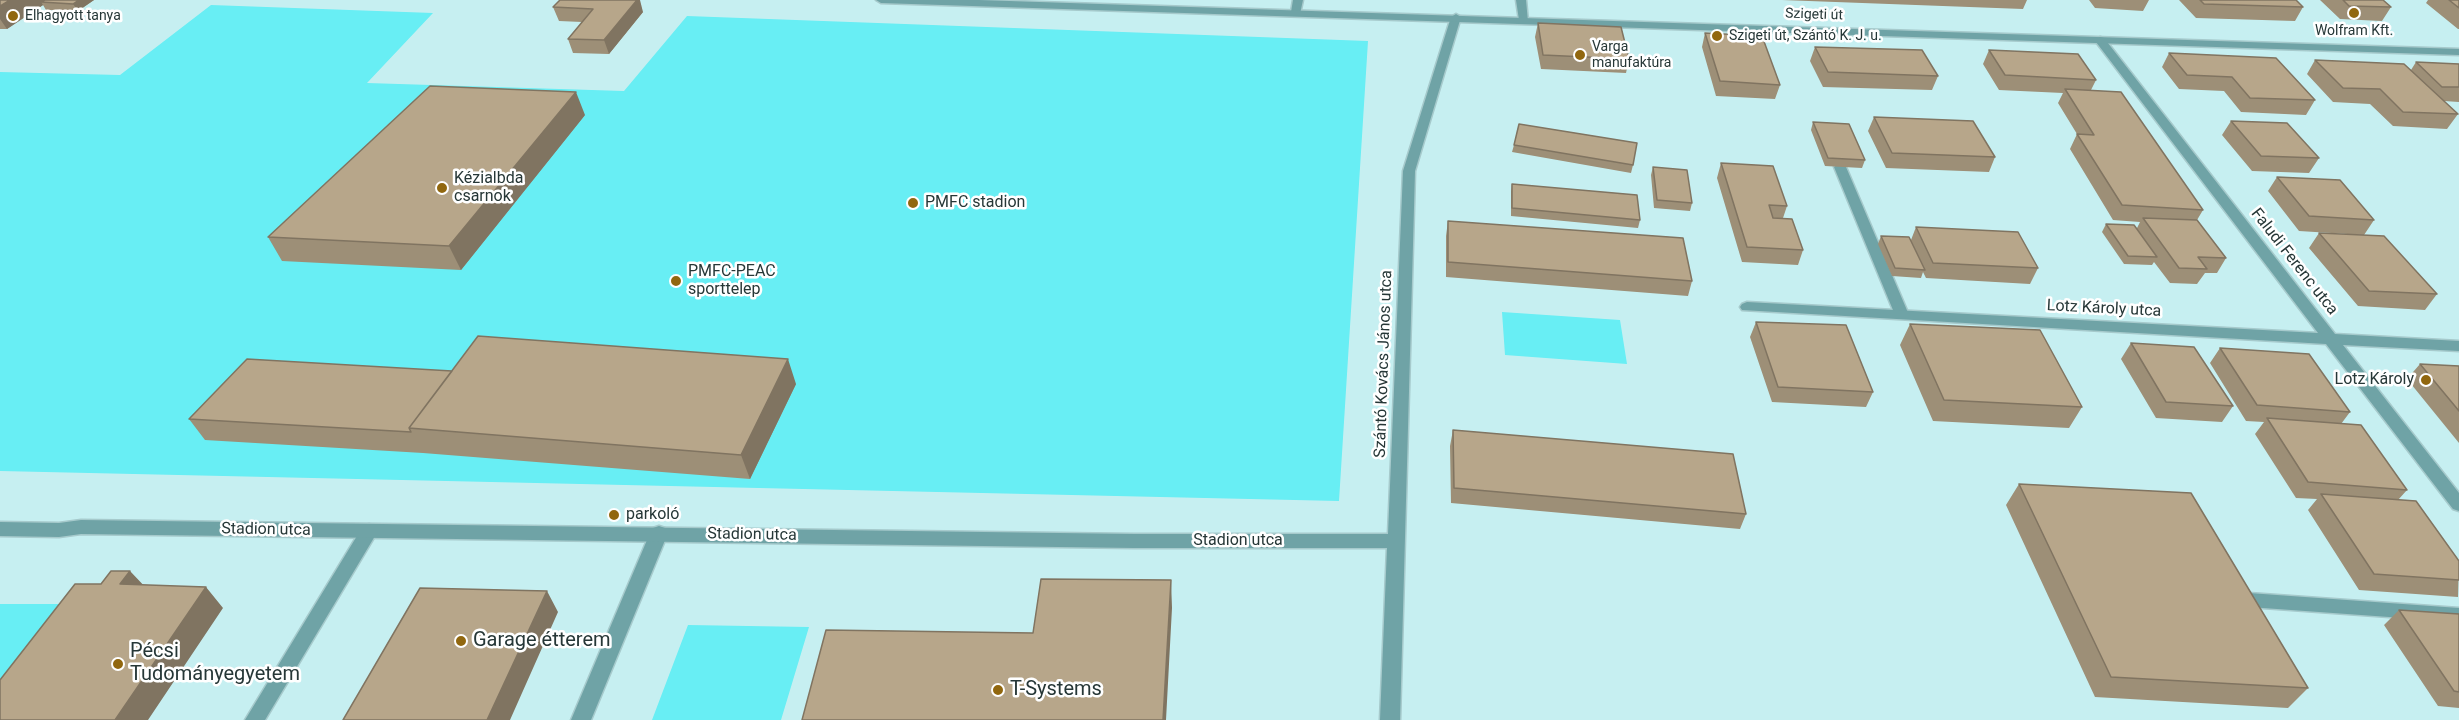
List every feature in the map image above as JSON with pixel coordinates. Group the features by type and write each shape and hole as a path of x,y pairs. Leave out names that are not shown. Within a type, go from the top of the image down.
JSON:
{"street":[{"name":"Szigeti út","path":"881,0 1456,17 2459,52"},
{"path":"1296,12 1298,0"},
{"path":"1521,0 1524,20"},
{"name":"Szántó Kovács János utca","path":"1390,720 1409,171 1456,17"},
{"name":"Faludi Ferenc utca","path":"2100,40 2459,505"},
{"path":"1840,167 1902,315"},
{"name":"Lotz Károly utca","path":"1747,307 2459,346"},
{"name":"Stadion utca","path":"0,529 59,530 81,527 1146,541 1396,541"},
{"path":"255,720 369,531"},
{"path":"581,720 659,533"},
{"path":"2225,599 2459,615"}],"shaded area":[{"name":"PMFC-PEAC sporttelep","path":"211,5 433,13 367,83 624,91 687,16 1368,41 1339,501 0,471 0,72 120,75"},
{"path":"1502,312 1620,320 1627,364 1505,355"},
{"path":"0,604 94,604 0,720"},
{"path":"688,625 809,627 781,720 652,720"}],"building":[{"path":"0,0 10,0 0,6"},
{"path":"79,0 73,4 41,2"},
{"path":"560,0 637,0 604,40 568,39 593,9 553,7"},
{"path":"2200,0 2296,0 2303,7 2204,4"},
{"path":"2343,0 2383,0 2391,7 2349,6"},
{"path":"2449,0 2459,0 2459,8"},
{"path":"1538,23 1621,27 1629,59 1543,55"},
{"path":"1705,33 1762,36 1780,85 1720,81"},
{"path":"1815,47 1922,50 1938,76 1828,72"},
{"path":"1989,50 2078,54 2096,80 2005,75"},
{"path":"2169,53 2276,58 2315,100 2250,98 2232,77 2187,75"},
{"path":"2315,60 2404,64 2458,114 2403,112 2380,89 2343,88"},
{"path":"2416,62 2459,64 2459,87 2442,87"},
{"name":"Kézialbda csarnok","path":"430,86 576,92 449,246 268,237"},
{"path":"2065,89 2121,92 2203,210 2122,205 2077,134 2094,135"},
{"path":"1874,117 1973,121 1995,157 1892,153"},
{"path":"2231,121 2287,123 2319,158 2261,156"},
{"path":"1813,122 1849,124 1865,160 1828,158"},
{"path":"1519,124 1637,143 1633,165 1514,145"},
{"path":"1721,163 1773,166 1787,206 1769,205 1773,218 1792,219 1803,250 1747,247"},
{"path":"1653,167 1687,170 1692,203 1657,200"},
{"path":"2277,177 2340,180 2374,220 2309,216"},
{"path":"1512,184 1637,195 1640,220 1512,208"},
{"path":"2143,218 2197,220 2226,258 2198,257 2207,269 2179,268"},
{"path":"1448,221 1683,238 1692,281 1448,262"},
{"path":"2106,224 2134,225 2157,257 2128,256"},
{"path":"1916,227 2018,232 2038,268 1933,263"},
{"path":"2319,233 2384,236 2437,294 2369,291"},
{"path":"1881,236 1909,237 1925,270 1895,268"},
{"path":"1756,322 1846,325 1873,392 1778,387"},
{"path":"1910,324 2040,330 2082,407 1944,400"},
{"path":"478,336 788,359 741,455 409,428"},
{"path":"2131,343 2194,347 2233,406 2166,402"},
{"path":"2220,348 2309,354 2350,412 2257,405"},
{"path":"247,359 452,371 409,428 411,432 189,419"},
{"path":"2420,364 2459,366 2459,411"},
{"path":"2267,418 2361,425 2407,490 2308,482"},
{"path":"1453,430 1733,454 1746,514 1454,488"},
{"path":"2019,484 2191,493 2308,688 2111,677"},
{"path":"2321,494 2416,501 2459,561 2459,580 2374,574"},
{"name":"Pécsi Tudományegyetem","path":"111,571 130,571 120,584 206,587 115,720 0,720 0,680 75,584 101,584"},
{"name":"T-Systems","path":"1041,579 1171,580 1163,720 802,720 826,630 1033,633"},
{"path":"420,588 547,591 487,720 343,720"},
{"path":"2399,610 2459,614 2459,692 2454,691"}],"place":[{"name":"Wolfram Kft.","path":"2354,13"},
{"name":"Elhagyott tanya","path":"13,16"},
{"name":"Szigeti út, Szántó K. J. u.","path":"1717,36"},
{"name":"Varga manufaktúra","path":"1580,55"},
{"name":"Kézialbda csarnok","path":"442,188"},
{"name":"PMFC stadion","path":"913,203"},
{"name":"PMFC-PEAC sporttelep","path":"676,281"},
{"name":"Lotz Károly","path":"2426,380"},
{"name":"parkoló","path":"614,515"},
{"name":"Garage étterem","path":"461,641"},
{"name":"Pécsi Tudományegyetem","path":"118,664"},
{"name":"T-Systems","path":"998,690"}]}
